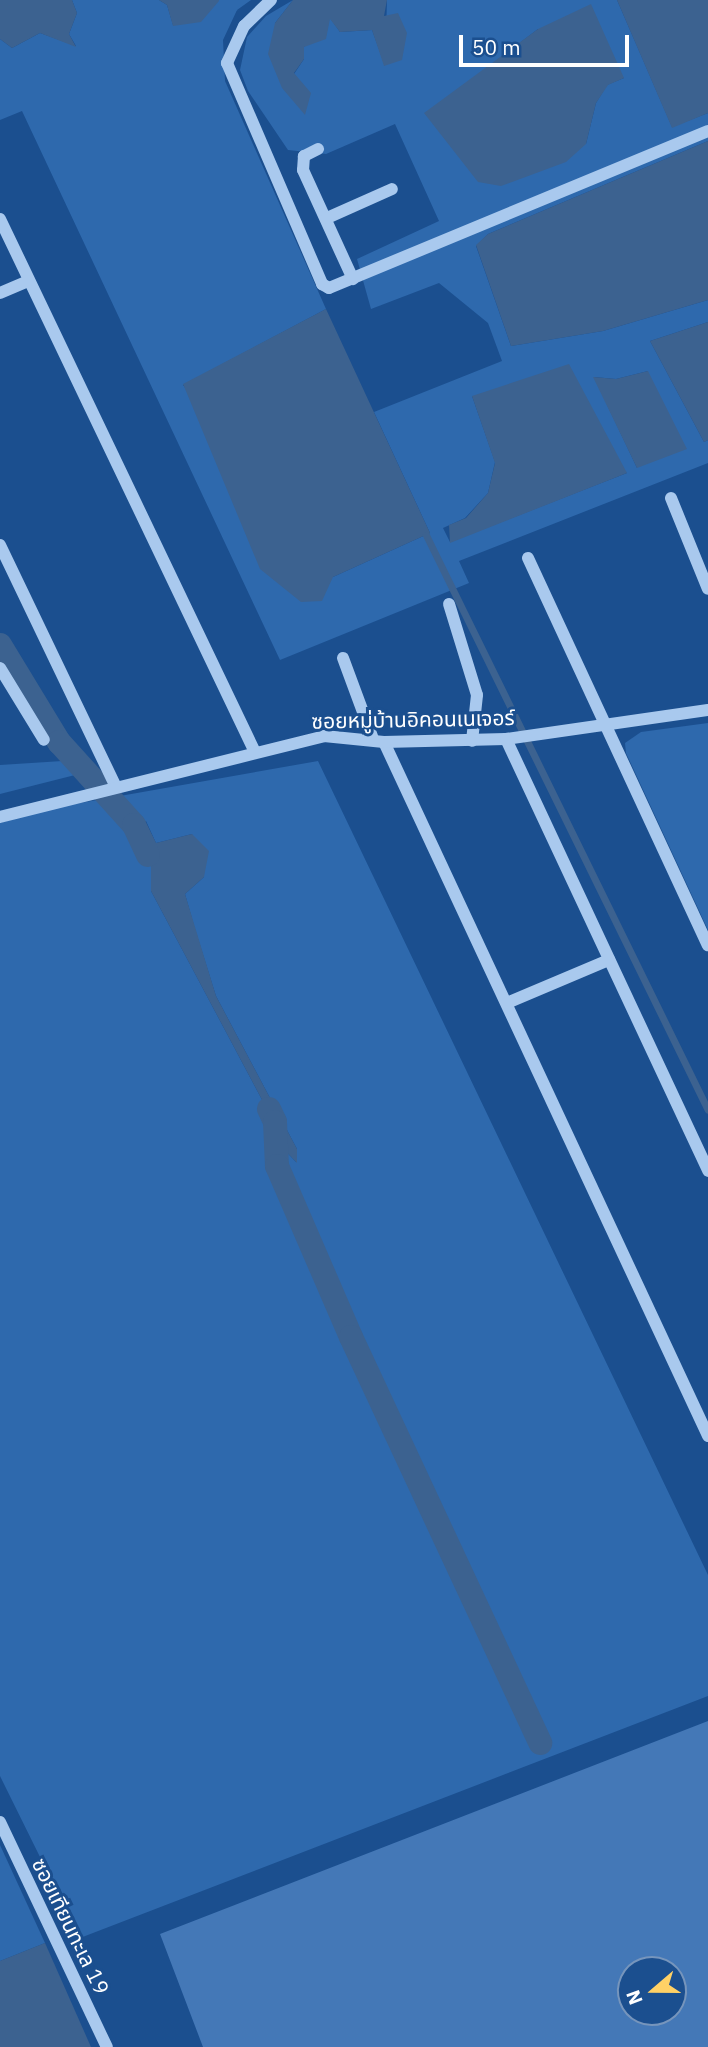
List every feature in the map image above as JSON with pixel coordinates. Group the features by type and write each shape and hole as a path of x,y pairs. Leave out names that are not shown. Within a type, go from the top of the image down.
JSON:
{"street":[{"path":"271,0 236,37 227,63 322,284 337,287 708,131"},
{"path":"318,149 304,156 303,170 353,279"},
{"path":"327,218 392,189"},
{"path":"0,219 254,750"},
{"path":"0,292 28,281"},
{"path":"671,498 708,589"},
{"path":"0,545 116,785"},
{"path":"528,558 708,945"},
{"path":"449,604 477,695 472,741"},
{"path":"343,658 378,741 507,1003 708,1436"},
{"path":"0,668 44,740"},
{"name":"ซอยหมู่บ้านอิคอนเนเจอร์","path":"0,817 254,750 324,736 378,741 472,741 537,735 708,710"},
{"path":"512,738 609,960 708,1171"},
{"path":"507,1003 609,960"},
{"name":"ซอยเทียนทะเล 19","path":"0,1822 107,2047"}],"shaded area":[{"path":"0,0 72,0 77,13 69,34 76,47 40,33 12,48 0,39"},
{"path":"72,0 159,0 167,5 173,25 219,0 251,0 237,10 223,40 225,81 326,309 183,385 333,577 430,533 374,412 502,361 488,323 439,283 371,309 357,259 439,221 395,124 326,154 288,150 248,91 240,70 247,37 266,16 293,0 275,23 294,74 304,59 304,47 330,18 340,32 372,30 385,66 387,0 617,0 672,127 708,113 708,141 488,234 476,246 511,346 603,331 708,300 708,322 650,341 704,442 708,440 708,463 459,561 469,583 280,660 22,111 0,120 0,39 12,48 40,33 76,46 69,34 77,13","holes":["538,29 624,78 607,85 596,103 586,144 497,60","648,371 637,468 594,377 616,379","472,396 627,473 450,542 443,528 465,518 488,493 495,462"]},
{"path":"159,0 219,1 201,22 173,26 167,5"},
{"path":"293,0 387,0 384,16 398,13 407,33 402,60 384,66 372,30 340,32 330,19 326,39 304,47 304,59 294,73 311,93 305,115 282,88 268,54 275,23"},
{"path":"617,0 708,0 708,113 672,128"},
{"path":"591,4 624,78 608,85 596,103 586,144 566,162 501,186 478,182 424,113 538,29"},
{"path":"708,141 708,300 603,331 511,346 476,245 488,234"},
{"path":"326,309 430,533 333,577 322,601 301,602 260,569 183,384"},
{"path":"708,322 708,440 704,442 650,341"},
{"path":"569,364 627,473 450,543 449,525 466,518 488,493 495,463 472,396"},
{"path":"648,371 687,449 637,468 593,377 616,379"},
{"path":"708,723 708,930 626,753 625,743 641,732"},
{"path":"78,760 83,773 0,794 0,765"},
{"path":"318,761 708,1575 708,1696 80,1938 0,1776 0,823 52,808","holes":["146,821 156,843 192,834 204,877 185,894 216,996 297,1149 296,1162 275,1140 265,1144 268,1111 151,891 151,865 134,825"]},
{"path":"145,821 156,843 192,834 209,851 204,877 185,894 216,996 297,1149 297,1163 275,1140 265,1144 268,1111 151,891 151,865 134,825"},
{"path":"0,1845 45,1943 0,1961"},
{"path":"45,1943 91,2047 0,2047 0,1961"}],"building":[{"path":"708,1721 708,2047 203,2047 160,1934"}],"waterway":[{"path":"426,535 708,1110"},
{"path":"0,645 59,742 134,825 148,855"},
{"path":"269,1109 275,1122 277,1166 351,1337 540,1743"}]}
